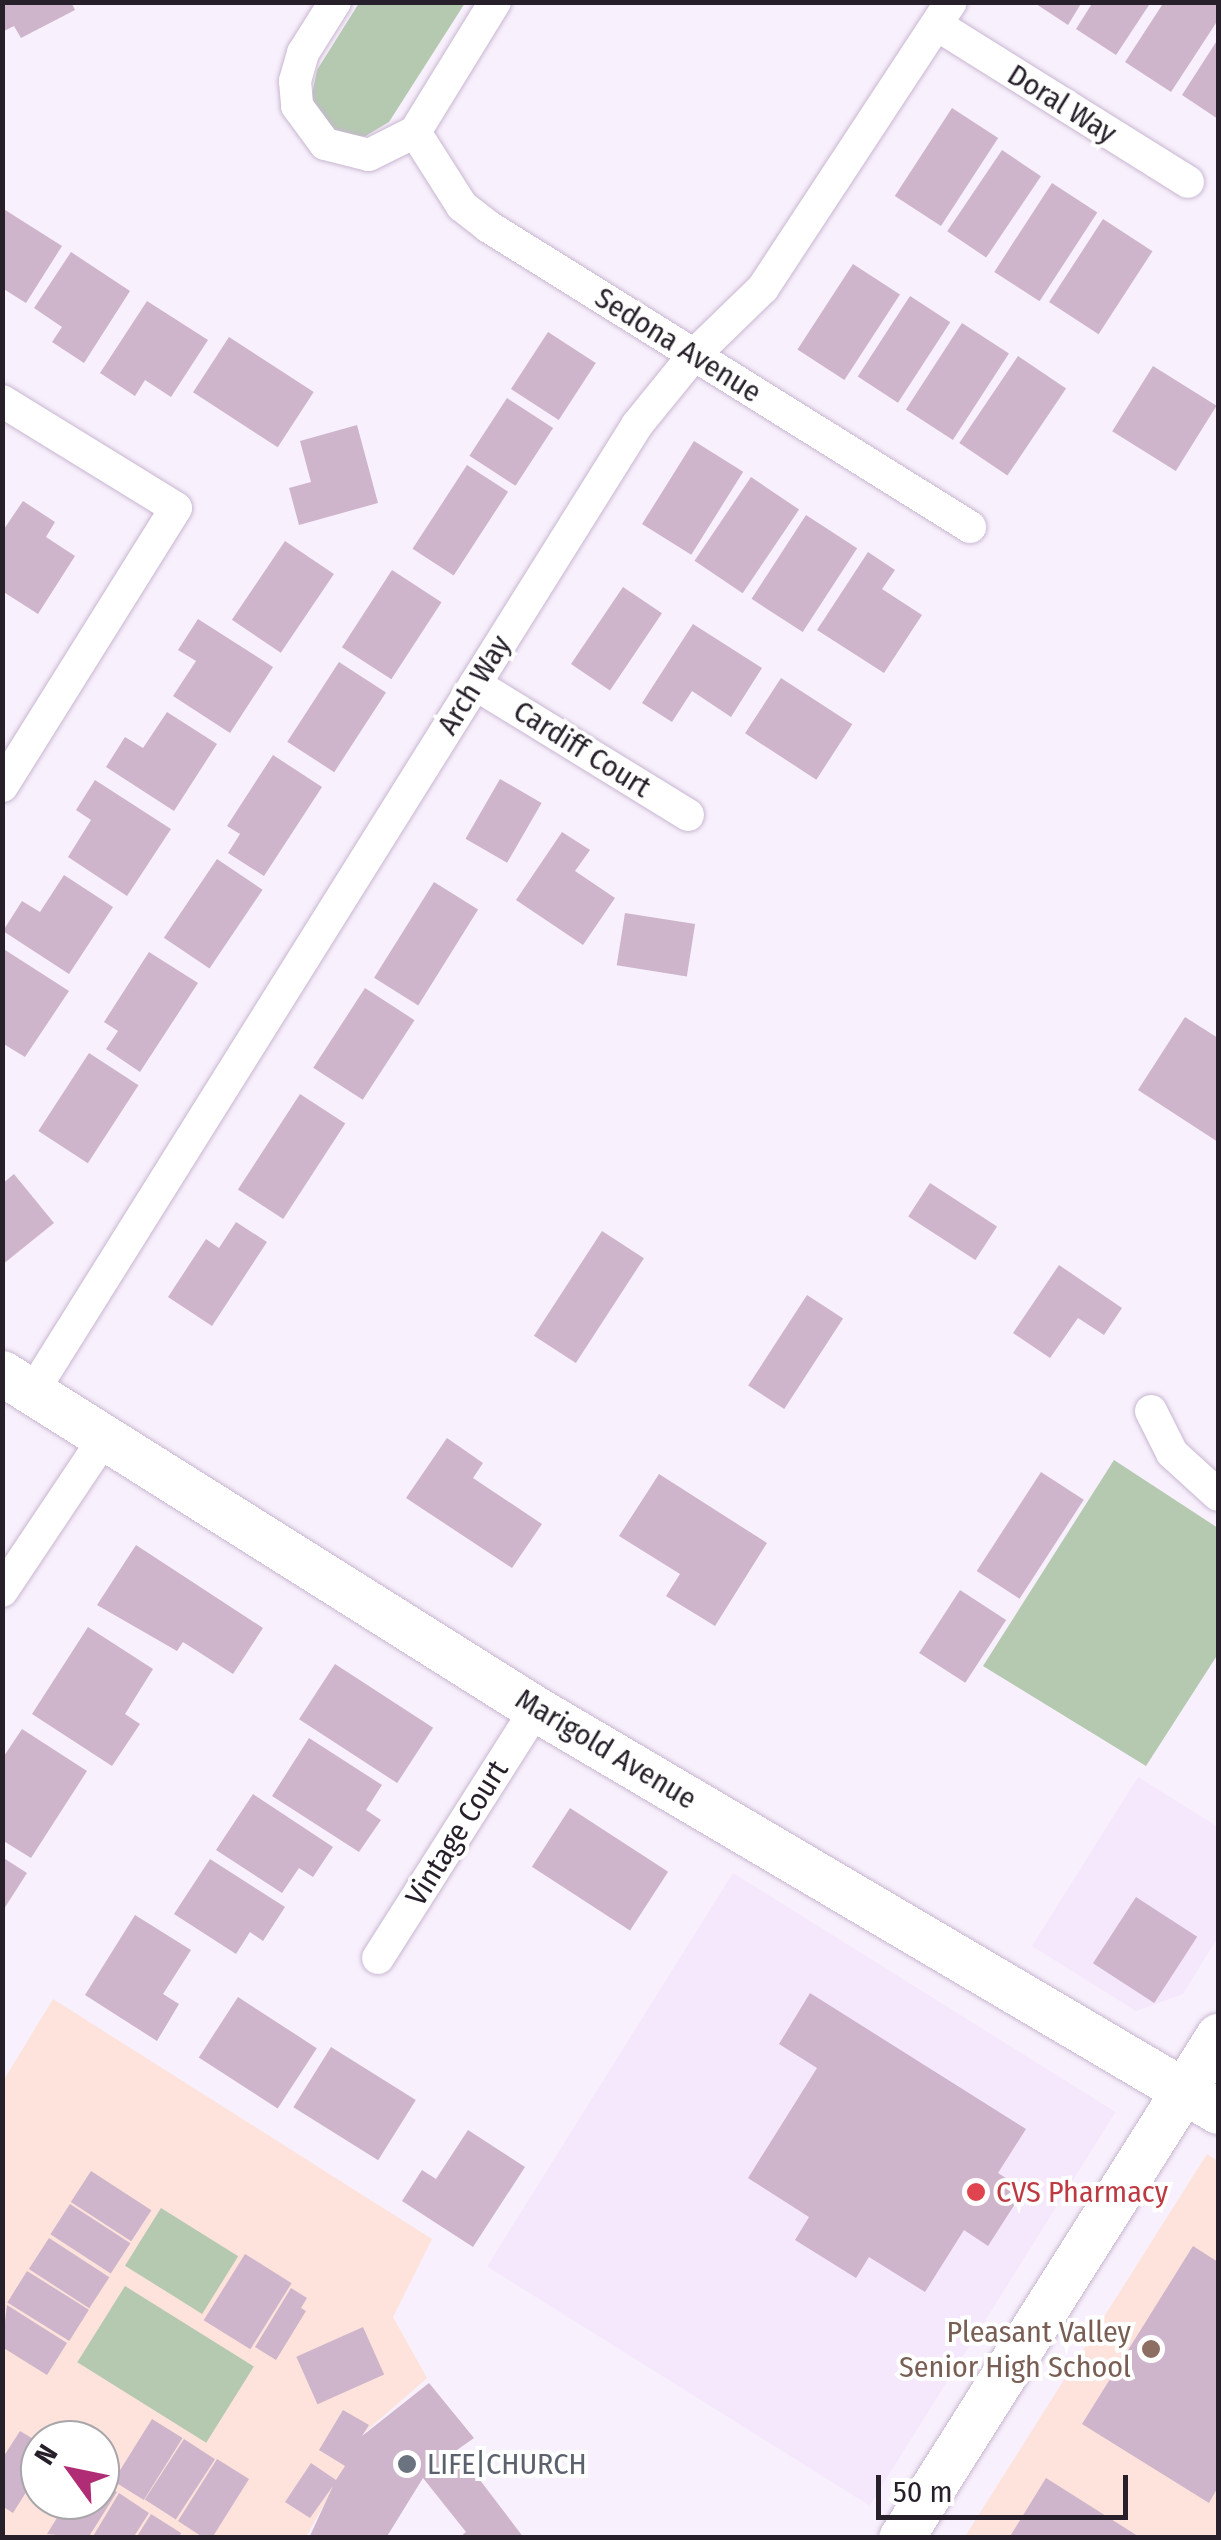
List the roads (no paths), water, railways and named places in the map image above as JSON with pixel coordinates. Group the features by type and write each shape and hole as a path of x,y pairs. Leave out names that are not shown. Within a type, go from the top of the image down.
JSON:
{"street":[{"path":"335,2 295,81 307,126 334,149 369,155 415,132 495,2"},
{"name":"Doral Way","path":"944,14 1188,182"},
{"name":"Arch Way","path":"17,1383 476,684 637,425 692,356 763,288 944,14"},
{"name":"Sedona Avenue","path":"415,132 462,206 692,356 970,527"},
{"path":"2,400 176,508 2,786"},
{"name":"Cardiff Court","path":"476,684 688,814"},
{"name":"Marigold Avenue","path":"17,1383 536,1709 1202,2100"},
{"path":"1150,1411 1172,1453 1218,1495"},
{"path":"2,1592 103,1440"},
{"name":"Vintage Court","path":"378,1958 536,1709"},
{"path":"901,2538 1202,2100 1218,2036"}],"place":[{"name":"CVS Pharmacy","path":"976,2192"},
{"name":"Pleasant Valley Senior High School","path":"1151,2349"},
{"name":"LIFE|CHURCH","path":"407,2464"}]}
